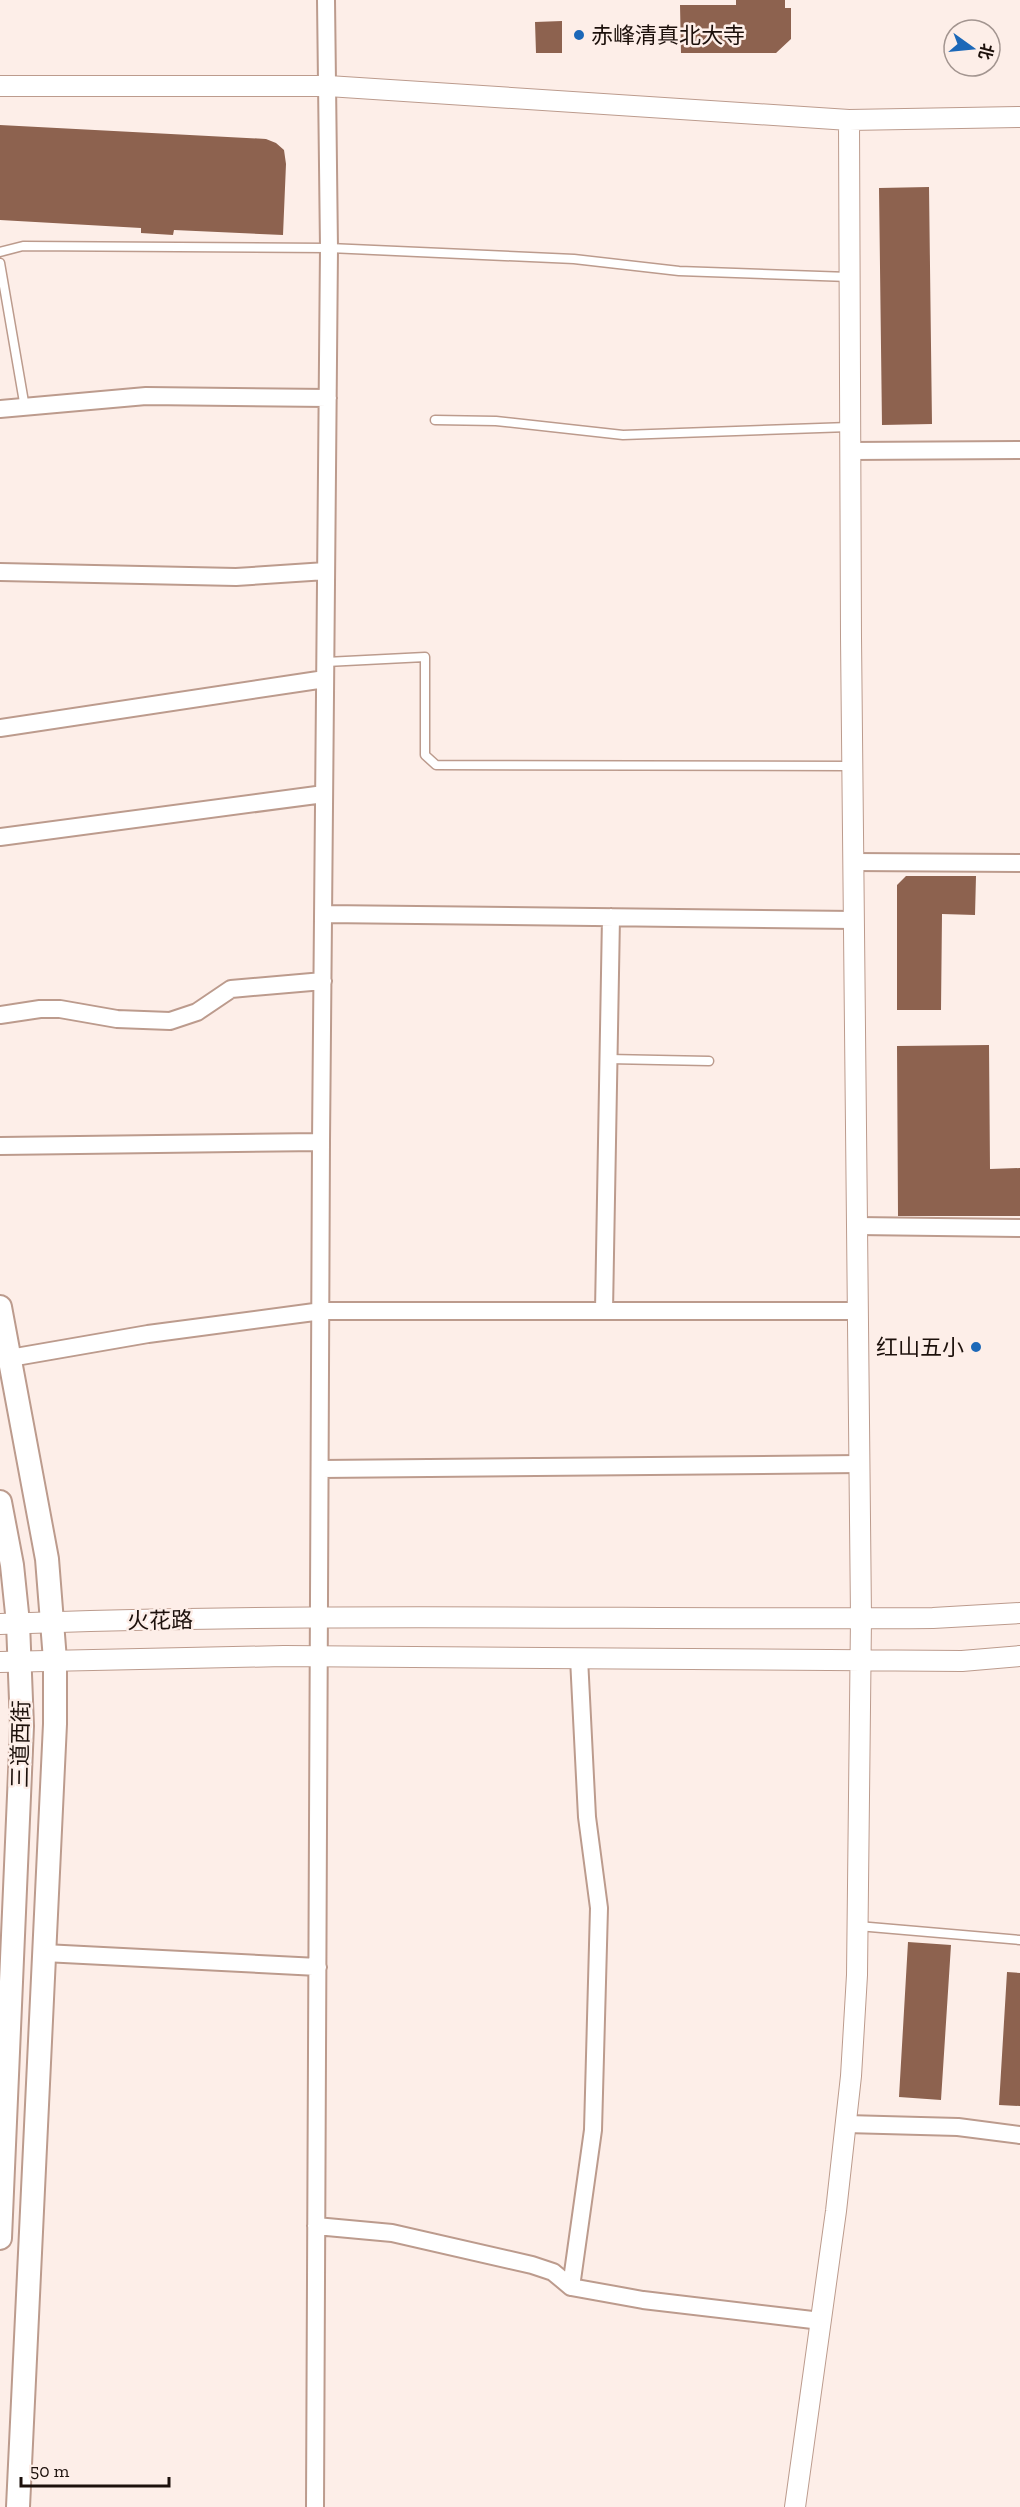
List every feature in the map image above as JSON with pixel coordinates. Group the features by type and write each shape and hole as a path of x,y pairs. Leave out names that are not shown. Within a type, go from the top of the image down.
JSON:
{"main road":[{"path":"0,1307 47,1559 55,1660 55,1724 18,2507"},
{"name":"三道西街","path":"0,1502 12,1565 10,1662 22,1726 0,2238"}],"street":[{"path":"315,2507 321,1142 329,248 326,0"},
{"path":"0,86 328,86 849,120 1018,118"},
{"path":"795,2507 846,2124 851,2076 858,1926 861,1618 852,766 849,120"},
{"path":"0,409 146,396 328,398"},
{"path":"850,451 1020,450"},
{"path":"0,572 236,577 326,571"},
{"path":"0,728 325,679"},
{"path":"0,837 324,794"},
{"path":"853,862 1020,863"},
{"path":"324,914 854,920"},
{"path":"604,1311 611,917"},
{"path":"0,1015 40,1009 60,1009 117,1019 170,1022 197,1012 231,989 323,981"},
{"path":"0,1146 321,1142"},
{"path":"857,1226 1020,1228"},
{"path":"10,1358 148,1334 321,1311 858,1311"},
{"path":"321,1469 860,1464"},
{"name":"火花路","path":"9,1624 320,1618 933,1618 1020,1613"},
{"path":"10,1662 320,1656 962,1662 1020,1656"},
{"path":"571,2287 593,2130 599,1908 587,1817 579,1658"},
{"path":"44,1953 318,1967"},
{"path":"846,2124 958,2127 1020,2136"},
{"path":"316,2226 392,2233 532,2265 553,2272 571,2287 643,2300 820,2321"}],"lane":[{"path":"0,252 23,246 329,248 574,259 679,271 849,277"},
{"path":"0,263 25,408"},
{"path":"435,420 496,421 623,435 850,427"},
{"path":"326,662 425,657 425,755 436,765 852,766"},
{"path":"608,1059 710,1061"},
{"path":"858,1926 1020,1940"}],"building":[{"path":"736,0 785,0 785,8 791,8 791,39 776,53 681,53 680,5 736,5"},
{"path":"562,21 562,53 536,53 535,22"},
{"path":"0,125 266,139 276,143 284,150 286,164 283,235 174,230 173,235 141,233 141,228 0,220"},
{"path":"929,187 932,424 882,425 879,188"},
{"path":"906,876 976,876 975,915 942,914 941,1010 897,1010 897,885"},
{"path":"989,1045 990,1169 1020,1168 1020,1216 898,1216 897,1046"},
{"path":"908,1942 951,1945 941,2100 899,2097"},
{"path":"1007,1972 1020,1973 1020,2106 999,2105"}],"place":[{"name":"赤峰清真北大寺","path":"579,35"},
{"name":"红山五小","path":"976,1347"}]}
